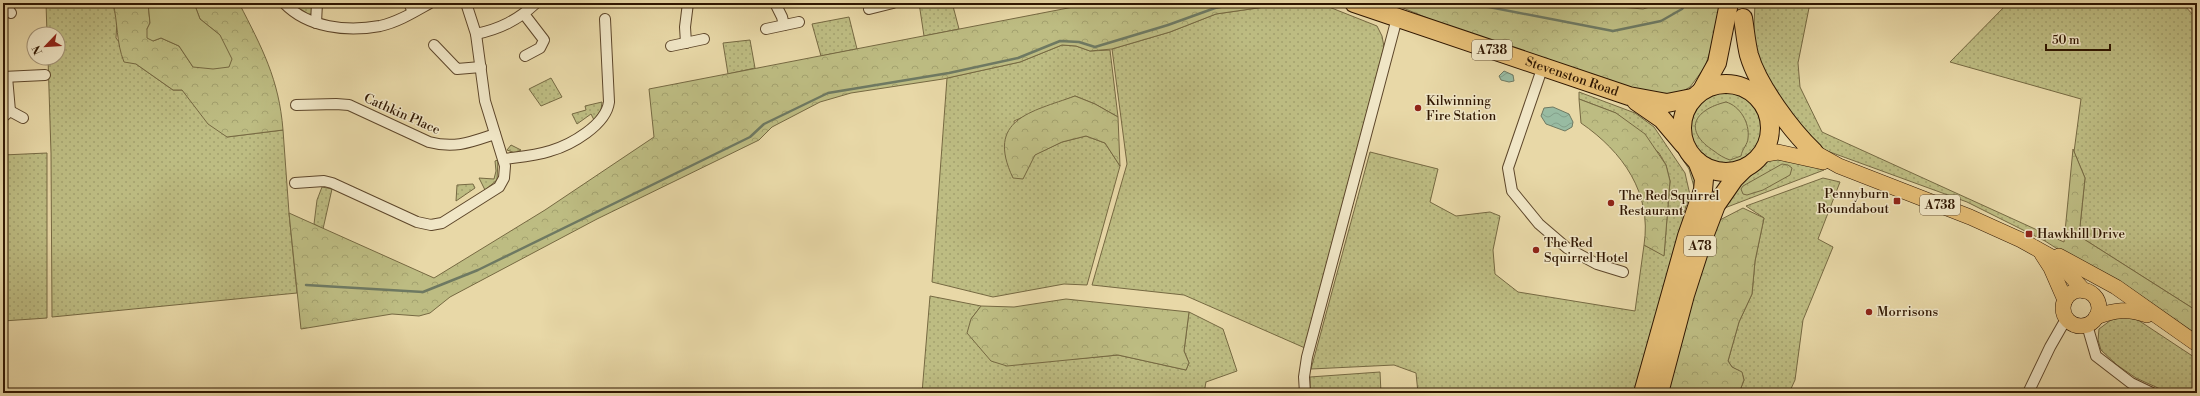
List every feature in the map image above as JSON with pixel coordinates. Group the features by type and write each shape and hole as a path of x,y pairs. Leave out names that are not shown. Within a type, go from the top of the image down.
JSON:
{"highway":[{"name":"Stevenston Road","path":"1354,3 1629,96"},
{"name":"A78","path":"1643,393 1664,315 1695,211 1703,190 1704,179 1682,136 1682,123 1685,110 1717,63 1730,3"},
{"name":"A78","path":"1659,393 1685,296 1705,232 1714,210 1724,192 1745,168 1760,155 1770,134 1769,120 1742,66 1739,52 1744,11"},
{"path":"1744,11 1749,55 1756,71 1788,124 1814,152"},
{"path":"1697,94 1721,84 1730,84 1744,88 1759,99"},
{"name":"A738","path":"1629,96 1667,103 1697,94"},
{"name":"A738","path":"1629,96 1654,112 1668,125 1691,155"},
{"name":"A78","path":"1691,155 1704,166 1719,172 1729,172 1745,168"}],"main road":[{"name":"A738","path":"1759,99 1792,137 1814,152 1839,166 1970,217 2039,250 2063,265 2097,301 2098,306 2092,321"},
{"name":"A738","path":"1760,155 1782,153 1839,166"},
{"path":"2039,250 2051,268 2065,300"},
{"path":"2039,250 2066,258 2116,287 2197,344"},
{"path":"2140,305 2124,297 2111,293 2073,292 2065,300 2063,310 2066,319 2076,325 2092,321 2118,310 2133,310 2160,319"}],"street":[{"path":"4,3 11,13"},
{"path":"284,3 300,16 316,23 331,27 368,27 393,22 411,8 430,3"},
{"path":"316,23 317,3"},
{"path":"295,183 324,181 332,182 416,222 436,224 448,221 499,187 505,172 504,159 485,101 476,34 466,3"},
{"path":"476,34 498,29 524,14 536,3"},
{"path":"686,43 685,27 688,3"},
{"path":"775,3 784,25"},
{"path":"869,9 886,4"},
{"path":"524,14 544,40 540,48 525,56"},
{"path":"1305,393 1304,377 1307,356 1397,18"},
{"path":"504,159 550,151 593,128 603,119 607,112 609,102 605,19"},
{"path":"766,29 800,22"},
{"path":"671,46 704,39"},
{"path":"434,45 457,69 481,67"},
{"path":"1544,66 1508,168 1512,191 1518,201 1538,224 1567,248 1597,264 1623,272"},
{"path":"23,118 7,114 5,77 45,75"},
{"name":"Cathkin Place","path":"296,105 349,105 429,142 441,146 463,145 496,134"},
{"path":"2028,393 2050,347 2066,319"},
{"path":"2092,321 2096,356 2131,383 2152,393"}],"green space":[{"path":"46,3 113,3 117,20 116,38 136,64 173,90 182,90 227,137 283,130 297,293 52,317 51,153 48,66 66,66 66,26 47,26"},
{"path":"113,3 148,3 150,23 147,29 153,41 161,38 179,46 193,67 220,35 200,19 194,3 239,3 268,64 278,95 283,130 227,137 208,124 182,90 173,90 136,64 124,62 118,40"},
{"path":"148,3 194,3 200,19 220,35 232,59 229,67 213,69 193,67 179,46 161,38 153,41 147,38 147,29 150,23"},
{"path":"289,3 314,3 312,14 306,15"},
{"path":"919,3 957,3 953,6 959,29 924,36"},
{"path":"1094,3 1292,3 1216,14 1170,32 1112,49 1090,51 1076,46 1062,45 1020,62 943,79 851,93 820,102 772,127 759,140 597,219 450,297 430,313 419,316 392,314 301,329 289,213 434,278 545,210 654,137 649,89"},
{"path":"1292,3 1319,3 1377,26 1382,36 1384,47 1305,348 1184,295 1092,285 1127,164 1112,49 1170,32 1216,14"},
{"path":"1391,3 1575,3 1643,9 1663,3 1720,3 1714,39 1705,67 1690,87 1674,96 1637,90 1437,22"},
{"path":"1755,3 1810,3 1798,63 1800,87 1822,132 2046,234 2045,241 1967,202 1819,148 1787,116 1753,49"},
{"path":"2008,3 2182,3 2197,19 2197,311 2079,236 2085,178 2074,152 2081,99 1950,62"},
{"path":"2185,3 2197,3 2197,15"},
{"path":"849,17 857,49 821,56 812,24"},
{"path":"750,40 755,68 728,74 723,43"},
{"path":"1062,45 1076,46 1090,51 1110,50 1118,117 1095,104 1075,96 1014,121 1023,178 1034,155 1062,142 1086,136 1105,143 1120,166 1087,285 1064,284 993,297 932,282 947,78 1020,62"},
{"path":"551,78 562,97 541,106 529,89"},
{"path":"1579,92 1635,113 1654,127 1685,173 1690,195 1684,212 1685,214 1635,393 1418,393 1416,373 1394,365 1311,369 1370,152 1438,169 1430,202 1456,216 1490,212 1500,216 1493,250 1495,274 1518,292 1635,311 1644,245 1664,255 1670,181 1666,165 1659,153 1616,113 1579,99"},
{"path":"1726,93 1739,96 1751,103 1758,115 1761,128 1758,141 1751,153 1739,160 1726,163 1713,160 1701,153 1694,141 1691,128 1694,115 1701,103 1713,96"},
{"path":"1075,96 1095,104 1118,117 1120,166 1105,143 1086,136 1062,142 1035,155 1023,179 1013,178 1006,158 1005,143 1009,130 1017,121 1029,113"},
{"path":"1579,99 1616,113 1645,134 1666,165 1670,181 1664,256 1644,245 1645,226 1639,191 1622,161 1596,134 1581,123"},
{"path":"602,102 601,110 594,120 591,114 577,124 572,114 586,110 585,106"},
{"path":"1726,102 1736,107 1740,111 1746,121 1748,132 1748,140 1741,156 1730,160 1720,155 1704,143 1698,136 1695,129 1696,122 1706,110"},
{"path":"1661,127 1691,167 1696,179 1696,194 1689,169"},
{"path":"511,145 521,150 515,153 507,150"},
{"path":"2073,149 2085,178 2079,236 2197,311 2197,338 2045,241 2046,234 2064,242"},
{"path":"47,153 47,318 3,321 3,155"},
{"path":"1771,159 1798,162 1824,170 1722,209 1743,180"},
{"path":"498,160 497,180 485,190 479,178 494,179 496,171 495,161"},
{"path":"1782,164 1788,165 1792,168 1790,175 1763,190 1747,195 1743,194 1741,189 1743,186"},
{"path":"1823,178 1840,182 1818,239 1833,247 1803,320 1795,380 1789,393 1739,393 1744,380 1742,373 1732,367 1728,361 1739,322 1752,294 1755,261 1764,218 1746,206"},
{"path":"473,184 475,188 456,201 457,185"},
{"path":"322,187 332,189 323,229 314,224 317,200"},
{"path":"1743,208 1764,218 1755,261 1752,294 1739,322 1728,361 1732,367 1742,372 1744,380 1739,393 1668,393 1708,242 1716,222"},
{"path":"930,296 981,306 971,319 1075,359 1118,355 1186,370 1189,363 1184,351 1189,312 1223,329 1237,371 1206,382 1204,393 922,393"},
{"path":"1066,299 1189,312 1184,351 1189,363 1186,370 1118,355 1007,366 991,361 967,333 971,319 981,306 1014,307"},
{"path":"2125,317 2138,320 2197,359 2197,393 2169,393 2136,378 2117,365 2101,350 2098,340 2099,329 2111,320"},
{"path":"1380,372 1381,393 1310,393 1310,377"}],"water":[{"path":"1504,71 1513,75 1514,81 1509,82 1501,80 1499,76"},
{"path":"1553,107 1569,114 1573,122 1572,127 1565,131 1546,124 1541,116 1544,108"}],"waterway":[{"path":"306,285 423,292 478,270 750,137 764,124 828,93 949,73 1018,58 1060,41 1079,42 1095,47 1168,25 1215,8 1242,3"},
{"path":"1451,3 1489,7 1613,31 1661,21 1682,9 1686,3"}],"place":[{"name":"Kilwinning Fire Station","path":"1418,108"},
{"name":"Pennyburn Roundabout","path":"1897,201"},
{"name":"The Red Squirrel Restaurant","path":"1611,203"},
{"name":"Hawkhill Drive","path":"2029,234"},
{"name":"The Red Squirrel Hotel","path":"1536,250"},
{"name":"Morrisons","path":"1869,312"}]}
